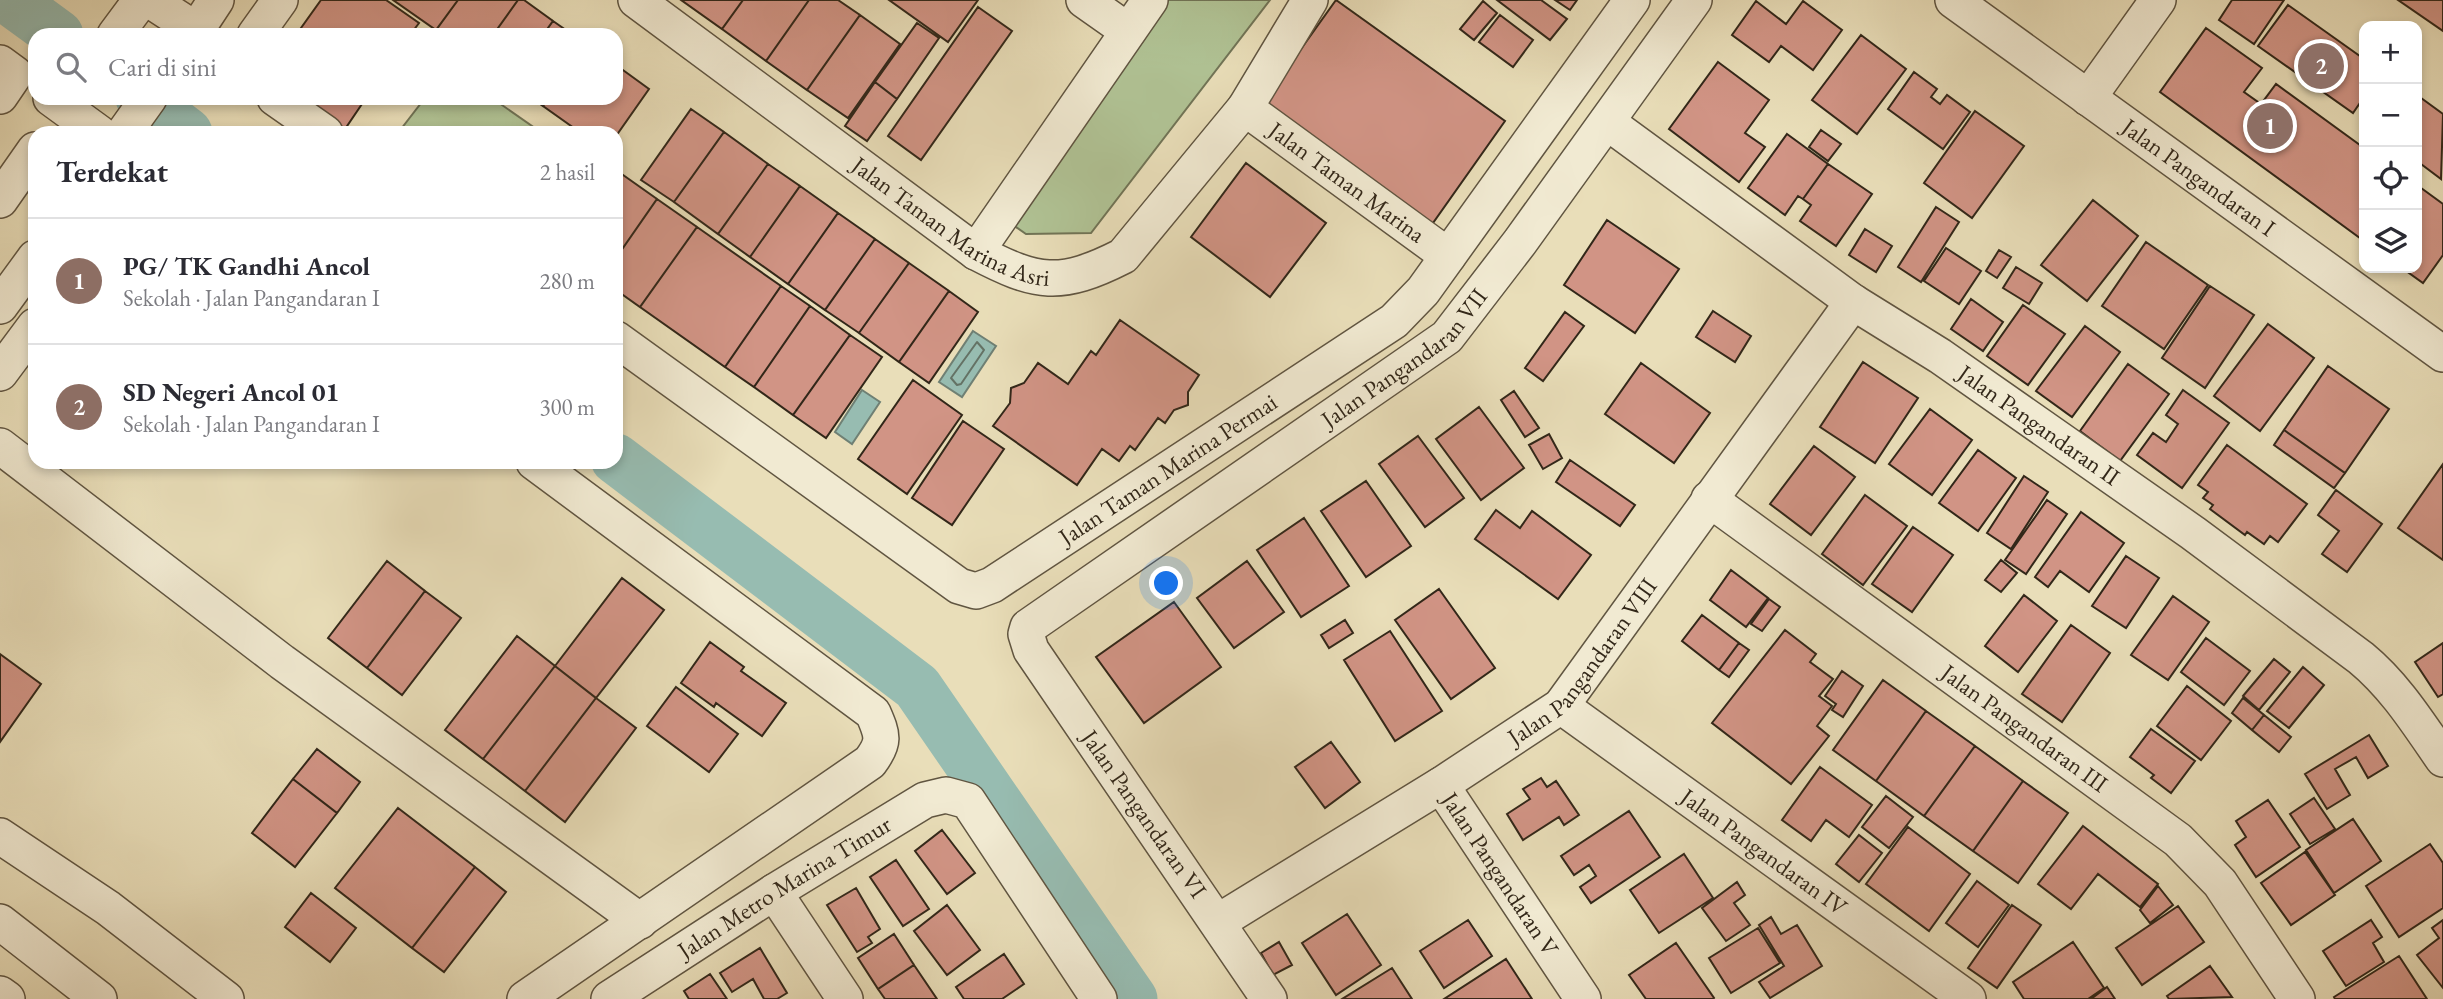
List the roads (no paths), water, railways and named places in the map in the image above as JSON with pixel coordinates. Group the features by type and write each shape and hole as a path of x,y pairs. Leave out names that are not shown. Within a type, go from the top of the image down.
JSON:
{"street":[{"path":"120,28 141,0"},
{"path":"150,0 187,28"},
{"path":"197,28 216,0"},
{"path":"260,28 280,0"},
{"name":"Jalan Taman Marina Asri","path":"636,0 976,251 1017,273 1056,280 1096,270 1124,256 1245,108 1310,0"},
{"path":"1084,0 1128,31"},
{"path":"976,251 1150,0"},
{"name":"Jalan Taman Marina Permai","path":"623,344 959,586 975,591 992,585 1394,321 1423,291 1632,0"},
{"name":"Jalan Pangandaran VII","path":"1028,627 1447,337 1694,0"},
{"name":"Jalan Pangandaran I","path":"1953,0 2443,354"},
{"path":"2088,98 2158,0"},
{"path":"285,105 315,126"},
{"name":"Jalan Taman Marina","path":"1245,108 1448,256"},
{"path":"59,109 87,126"},
{"name":"Jalan Pangandaran II","path":"1607,122 1853,302 1940,356 2193,533 2361,658 2383,676 2399,695 2443,759"},
{"path":"0,200 28,160"},
{"path":"0,306 28,268"},
{"name":"Jalan Pangandaran VIII","path":"1218,922 1441,785 1561,706 1853,302"},
{"path":"0,373 28,335"},
{"path":"0,446 28,467"},
{"path":"30,469 282,662 640,921"},
{"path":"525,999 870,762 881,746 881,731 873,713 543,469"},
{"name":"Jalan Pangandaran III","path":"1709,499 2178,840 2220,883 2297,999"},
{"name":"Jalan Pangandaran VI","path":"1028,627 1026,634 1031,650 1269,999"},
{"name":"Jalan Pangandaran IV","path":"1561,706 1968,999"},
{"name":"Jalan Pangandaran V","path":"1441,785 1583,999"},
{"name":"Jalan Metro Marina Timur","path":"625,995 774,892 925,800 946,795 968,801 1100,999"},
{"path":"0,836 108,908 226,999"},
{"path":"774,892 845,999"},
{"path":"0,922 99,999"},
{"path":"0,994 7,999"}],"water":[{"path":"973,331 996,346 962,397 939,382"},
{"path":"862,390 880,402 852,444 835,432"}],"waterway":[{"path":"10,0 48,28"},
{"path":"150,105 178,126"},
{"path":"623,464 917,687 1132,999"}],"place":[{"name":"SD Negeri Ancol 01","path":"2321,66"},
{"name":"PG/ TK Gandhi Ancol","path":"2270,126"}]}
